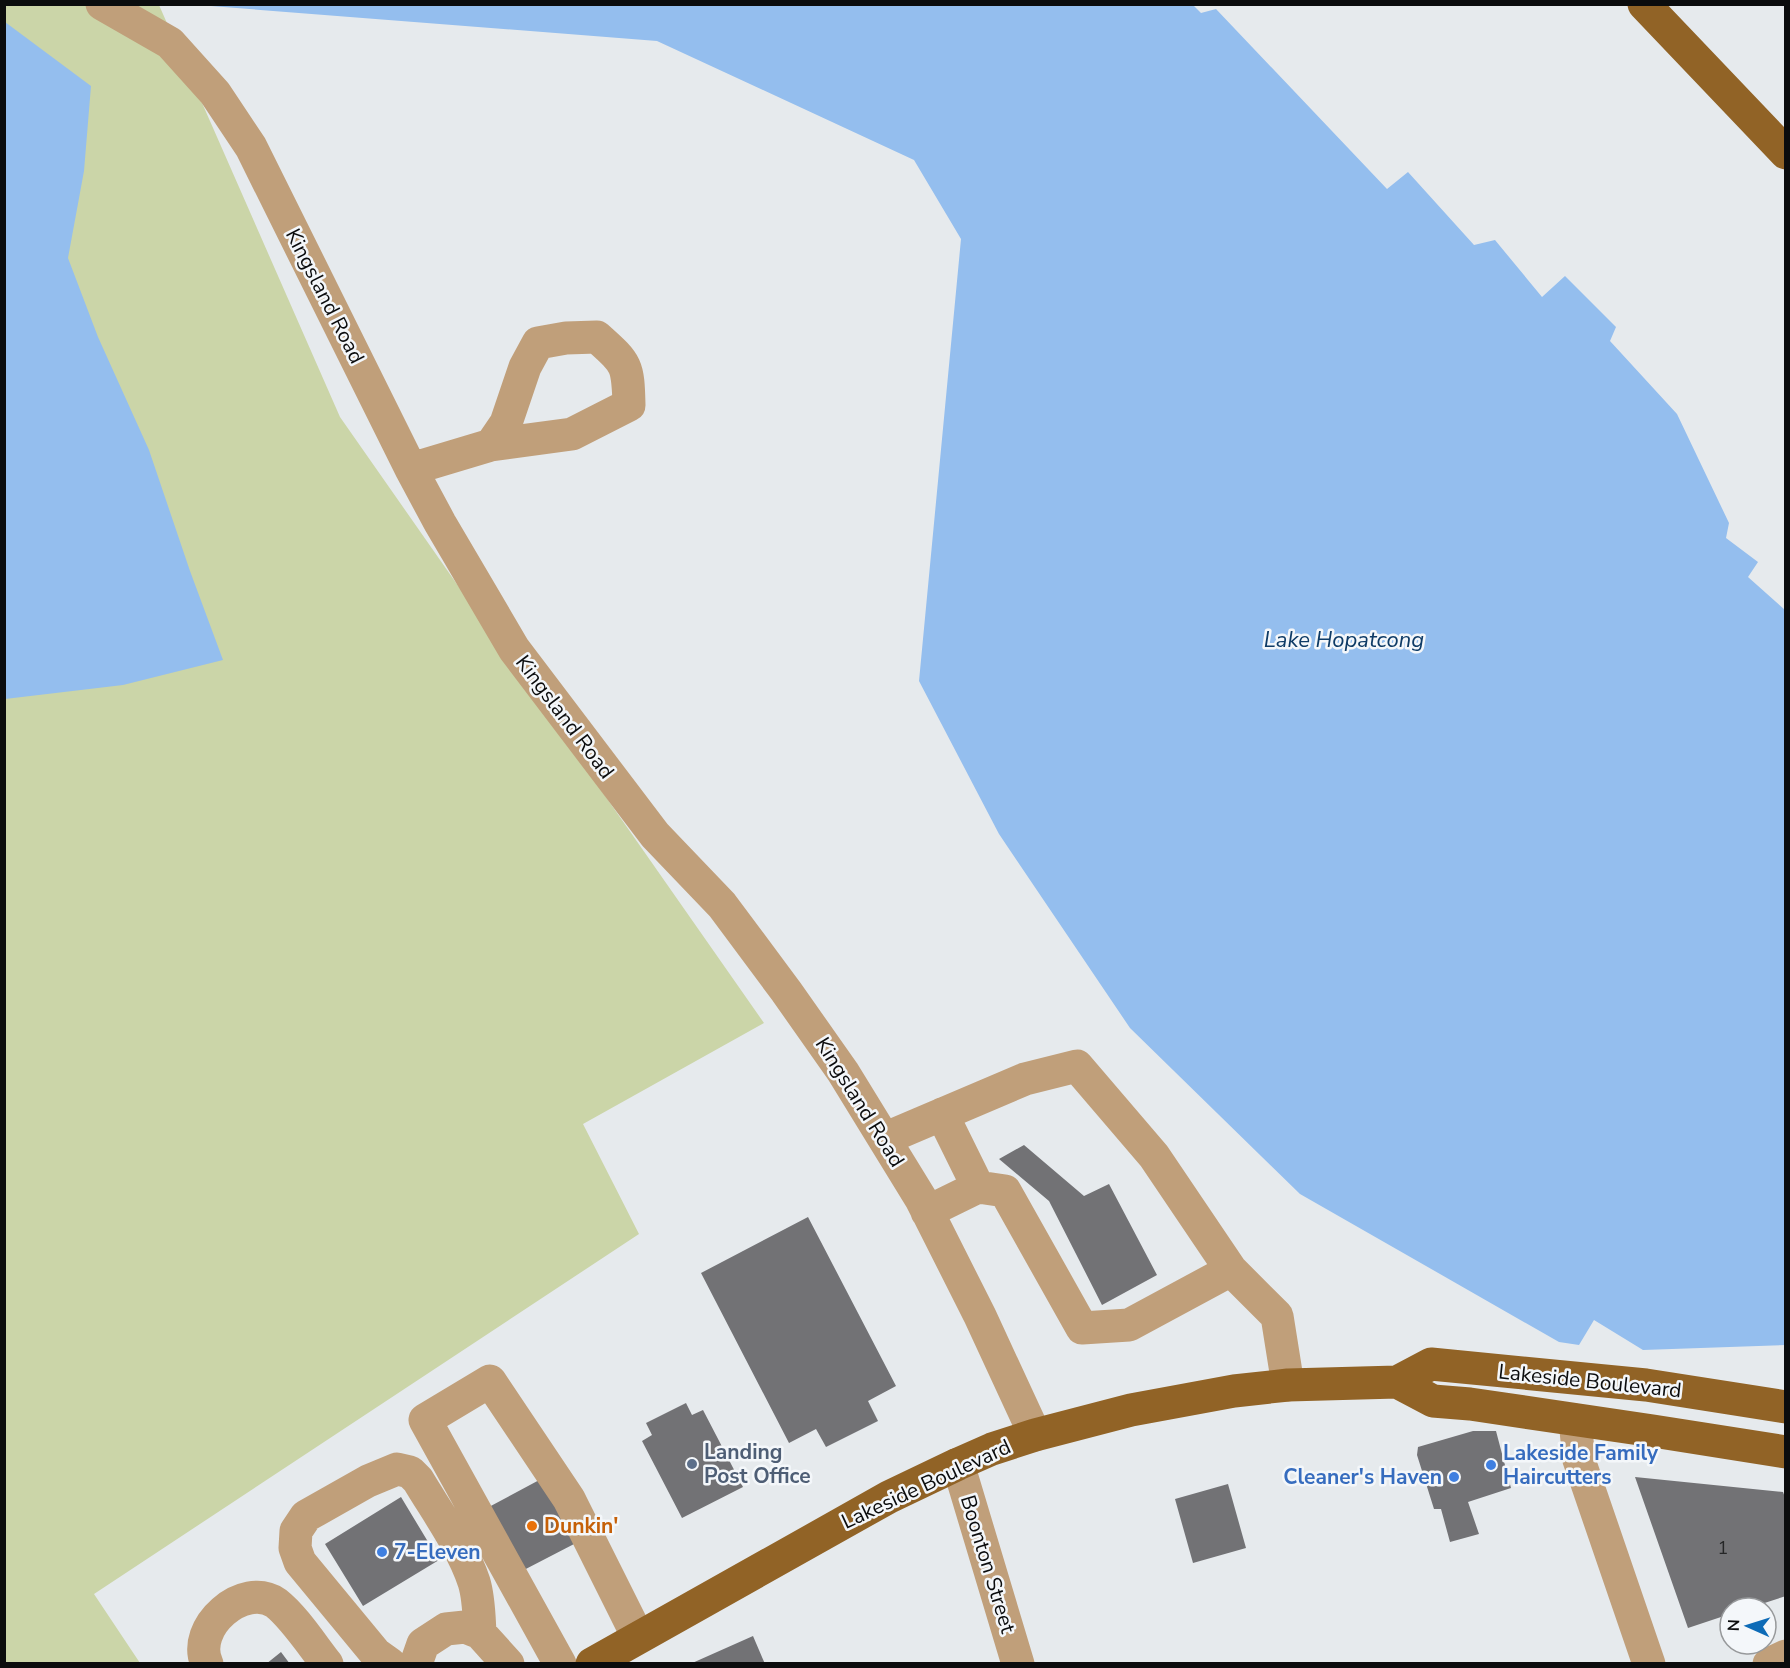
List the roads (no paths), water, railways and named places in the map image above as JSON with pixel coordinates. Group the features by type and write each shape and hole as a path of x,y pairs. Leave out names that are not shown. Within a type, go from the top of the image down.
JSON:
{"main road":[{"path":"1644,4 1785,153"},
{"name":"Lakeside Boulevard","path":"591,1664 889,1497 958,1464 992,1449 1035,1435 1161,1404 1234,1391 1288,1385 1397,1382 1431,1364 1604,1380 1785,1407"},
{"name":"Lakeside Boulevard","path":"1397,1382 1433,1401 1470,1404 1785,1452"},
{"path":"1725,1397 1785,1386"}],"street":[{"name":"Kingsland Road","path":"102,4 170,43 215,93 251,147 411,469 514,650 655,835 729,915 843,1072 927,1212 980,1316 1035,1435"},
{"path":"411,469 491,445"},
{"path":"884,1138 1025,1078 1077,1066 1154,1156 1232,1270 1277,1316 1288,1385"},
{"path":"942,1114 978,1187"},
{"path":"927,1212 978,1187 1005,1191 1082,1328 1129,1325 1232,1270"},
{"path":"560,1664 425,1420 490,1381 569,1499 638,1637"},
{"path":"1575,1420 1579,1460 1649,1664"},
{"name":"Boonton Street","path":"958,1464 1018,1664"},
{"path":"390,1664 376,1654 300,1563 295,1548 296,1531 306,1516 368,1481 391,1471 397,1469 410,1472 418,1480 465,1559 474,1583 479,1607 480,1633"},
{"path":"207,1664 204,1655 206,1630 221,1613 242,1599 258,1597 274,1602 327,1664"},
{"path":"416,1664 423,1644 446,1629 465,1627 480,1633 508,1664"},
{"path":"1769,1664 1785,1656"}],"water":[{"name":"Lake Hopatcong","path":"198,5 1193,5 1201,13 1216,9 1387,189 1408,172 1474,245 1495,240 1542,297 1565,276 1616,327 1610,341 1677,414 1729,523 1726,538 1758,562 1748,577 1785,610 1785,1345 1643,1350 1594,1320 1579,1345 1559,1342 1300,1194 1130,1028 999,834 919,681 961,239 914,160 657,41"},
{"path":"5,22 91,86 84,171 68,258 98,337 149,450 223,660 123,685 5,699"}],"place":[{"name":"Landing Post Office","path":"692,1464"},
{"name":"Lakeside Family Haircutters","path":"1491,1465"},
{"name":"Cleaner's Haven","path":"1454,1477"},
{"name":"Dunkin'","path":"532,1526"},
{"name":"7-Eleven","path":"382,1552"}]}
